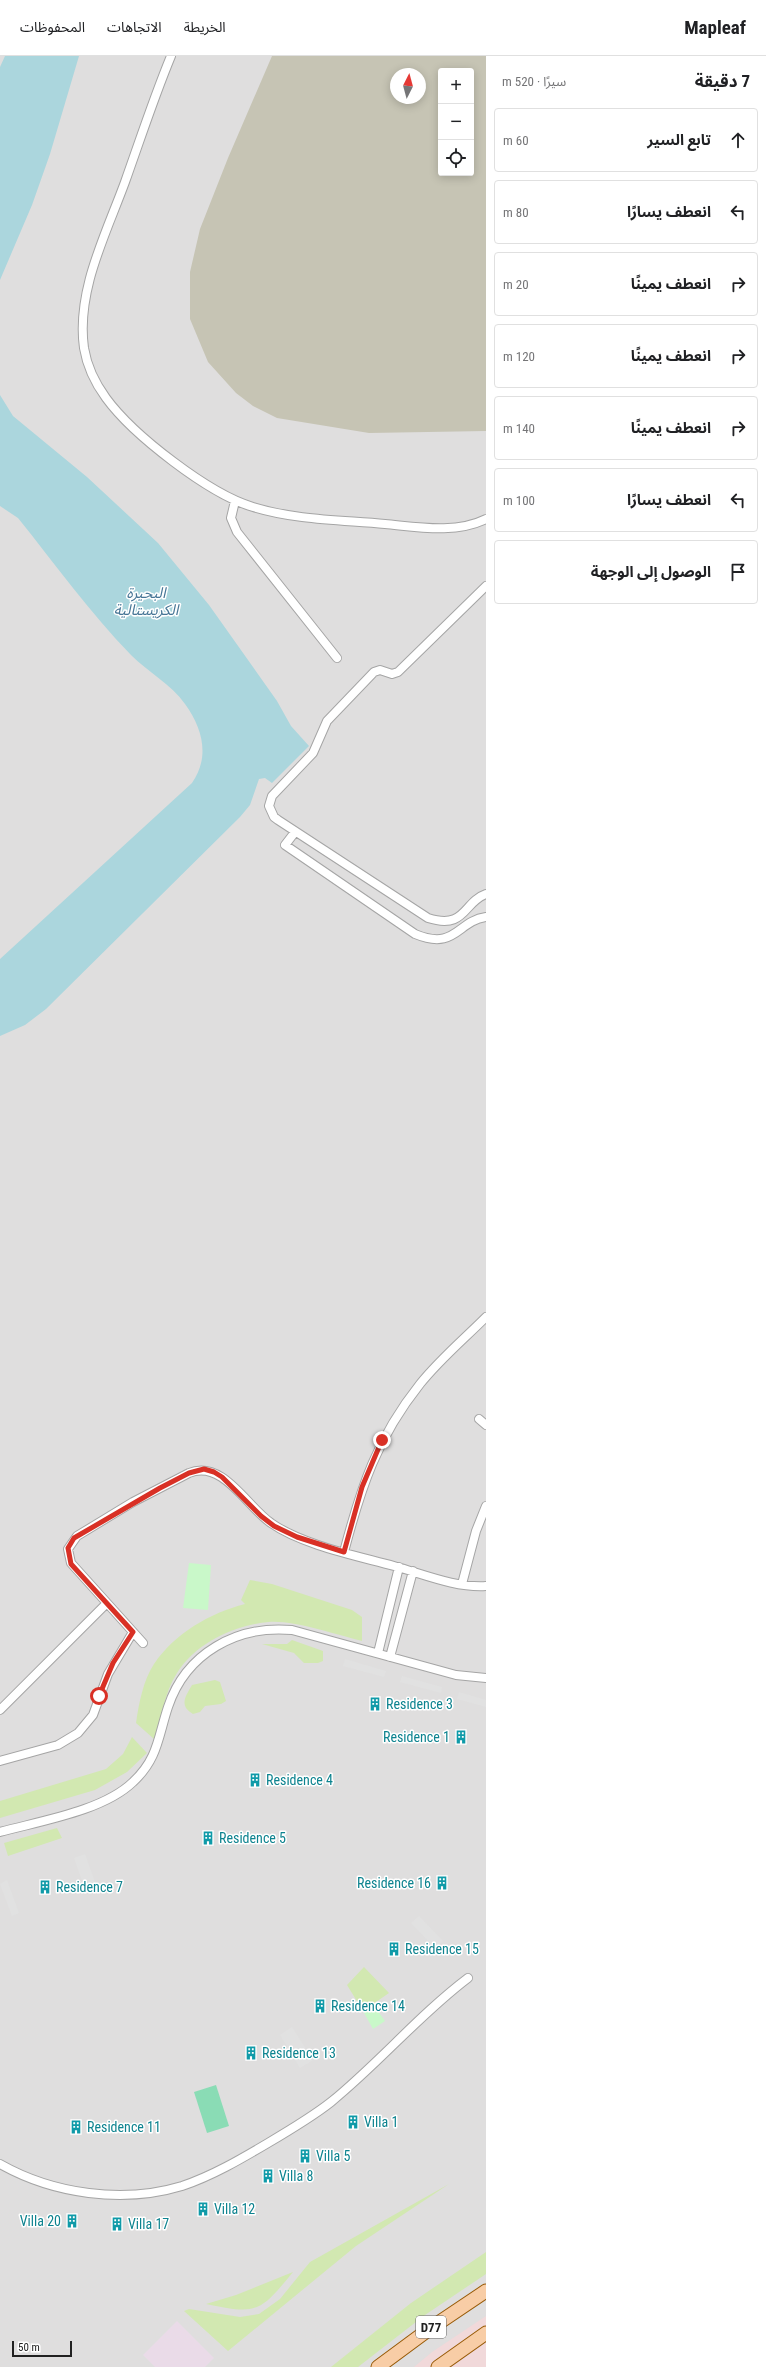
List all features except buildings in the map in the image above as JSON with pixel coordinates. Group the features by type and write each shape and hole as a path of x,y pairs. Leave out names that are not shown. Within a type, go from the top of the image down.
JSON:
{"main road":[{"name":"D77","path":"378,2367 428,2330 486,2291"},
{"name":"D77","path":"438,2367 486,2333"}],"street":[{"path":"171,56 140,138 87,291 82,321 84,348 95,382 113,407 175,462 235,501 254,508 286,514 419,527 461,527 486,519"},
{"path":"235,501 231,518 237,532 337,658"},
{"path":"486,586 398,672 392,674 382,670 376,671 327,721 313,753 275,792 269,806 274,816 295,832 428,918 445,921 456,918 486,894"},
{"path":"295,832 285,845 415,934 427,938 445,938 456,934 476,920 486,917"},
{"path":"344,1552 366,1476 391,1426 420,1384 486,1318"},
{"path":"142,1644 133,1632 71,1564 68,1552 71,1541 76,1536 133,1502 199,1470 209,1470 218,1474 261,1516 274,1526 297,1537 344,1552 462,1584 486,1586"},
{"path":"462,1584 476,1531 486,1506"},
{"path":"378,1653 399,1567"},
{"path":"390,1657 414,1571"},
{"path":"0,1710 107,1603"},
{"path":"389,1608 403,1612"},
{"path":"0,1832 98,1804 116,1795 132,1783 153,1756 160,1742 172,1697 184,1675 210,1650 232,1638 268,1629 292,1630 456,1676 486,1678"},
{"path":"0,1761 58,1745 78,1733 93,1715 108,1674 133,1632"},
{"path":"0,2164 38,2181 73,2190 102,2194 147,2193 197,2180 252,2152 332,2102 431,2007 468,1978"}],"shaded area":[{"path":"0,56 486,56 486,2367 0,2367"},
{"path":"272,56 486,56 486,431 369,433 277,418 253,406 236,393 208,362 190,319 190,272 200,229 228,158"},
{"path":"345,1659 386,1671 384,1677 343,1666"},
{"path":"402,1676 442,1687 441,1693 400,1682"},
{"path":"459,1692 486,1700 486,1707 457,1699"},
{"path":"85,1854 96,1885 85,1889 74,1858"},
{"path":"7,1880 19,1913 12,1916 0,1884"},
{"path":"419,1916 443,1941 435,1948 411,1923"},
{"path":"292,2027 313,2060 300,2068 280,2035"},
{"path":"486,2316 486,2367 414,2367 432,2352"},
{"path":"177,2321 214,2358 205,2367 155,2367 143,2355"}],"green space":[{"path":"189,1563 211,1565 208,1610 183,1608"},
{"path":"250,1580 272,1584 352,1610 362,1617 362,1641 316,1628 279,1622 269,1622 243,1627 217,1637 194,1653 177,1673 166,1697 154,1739 136,1723 144,1685 154,1664 172,1643 194,1626 219,1613 245,1604 241,1600"},
{"path":"292,1640 323,1651 323,1661 318,1663 304,1663 294,1653 262,1644 287,1644"},
{"path":"215,1680 220,1682 226,1701 221,1704 205,1706 200,1712 193,1714 186,1708 185,1704 187,1693 192,1685"},
{"path":"132,1737 147,1753 127,1772 95,1790 0,1818 0,1801 106,1769 123,1754"},
{"path":"57,1828 62,1838 8,1856 4,1843"},
{"path":"364,1967 389,1993 363,2011 347,1985"},
{"path":"373,2004 385,2021 373,2029 363,2011"},
{"path":"216,2085 229,2126 207,2133 194,2092"},
{"path":"449,2184 356,2246 228,2351 184,2311 189,2309 240,2317 259,2314 280,2299 310,2262"},
{"path":"486,2252 486,2274 425,2315 358,2367 331,2367 411,2303"},
{"path":"293,2272 265,2303 257,2307 237,2309 206,2304 236,2295"}],"water":[{"path":"5,56 79,56 50,154 32,205 0,280 0,67"},
{"name":"البحيرة الكريستالية","path":"0,395 13,416 87,477 158,543 209,605 277,701 291,726 309,746 272,783 265,778 259,779 250,805 240,817 46,1009 25,1025 0,1036 0,959 192,783 198,773 201,763 202,743 196,723 185,704 173,690 131,655 116,639 18,518 0,506"}],"place":[{"name":"Residence 3","path":"375,1704"},
{"name":"Residence 1","path":"461,1737"},
{"name":"Residence 4","path":"255,1780"},
{"name":"Residence 5","path":"208,1838"},
{"name":"Residence 16","path":"442,1883"},
{"name":"Residence 7","path":"45,1887"},
{"name":"Residence 15","path":"394,1949"},
{"name":"Residence 14","path":"320,2006"},
{"name":"Residence 13","path":"251,2053"},
{"name":"Villa 1","path":"353,2122"},
{"name":"Residence 11","path":"76,2127"},
{"name":"Villa 5","path":"305,2156"},
{"name":"Villa 8","path":"268,2176"},
{"name":"Villa 12","path":"203,2209"},
{"name":"Villa 20","path":"72,2221"},
{"name":"Villa 17","path":"117,2224"}],"route":[{"path":"99,1696 118,1653 133,1632 71,1564 68,1556 68,1548 71,1541 76,1536 133,1502 189,1473 204,1469 214,1472 226,1480 261,1516 274,1526 297,1537 344,1552 362,1487 382,1440"}]}
